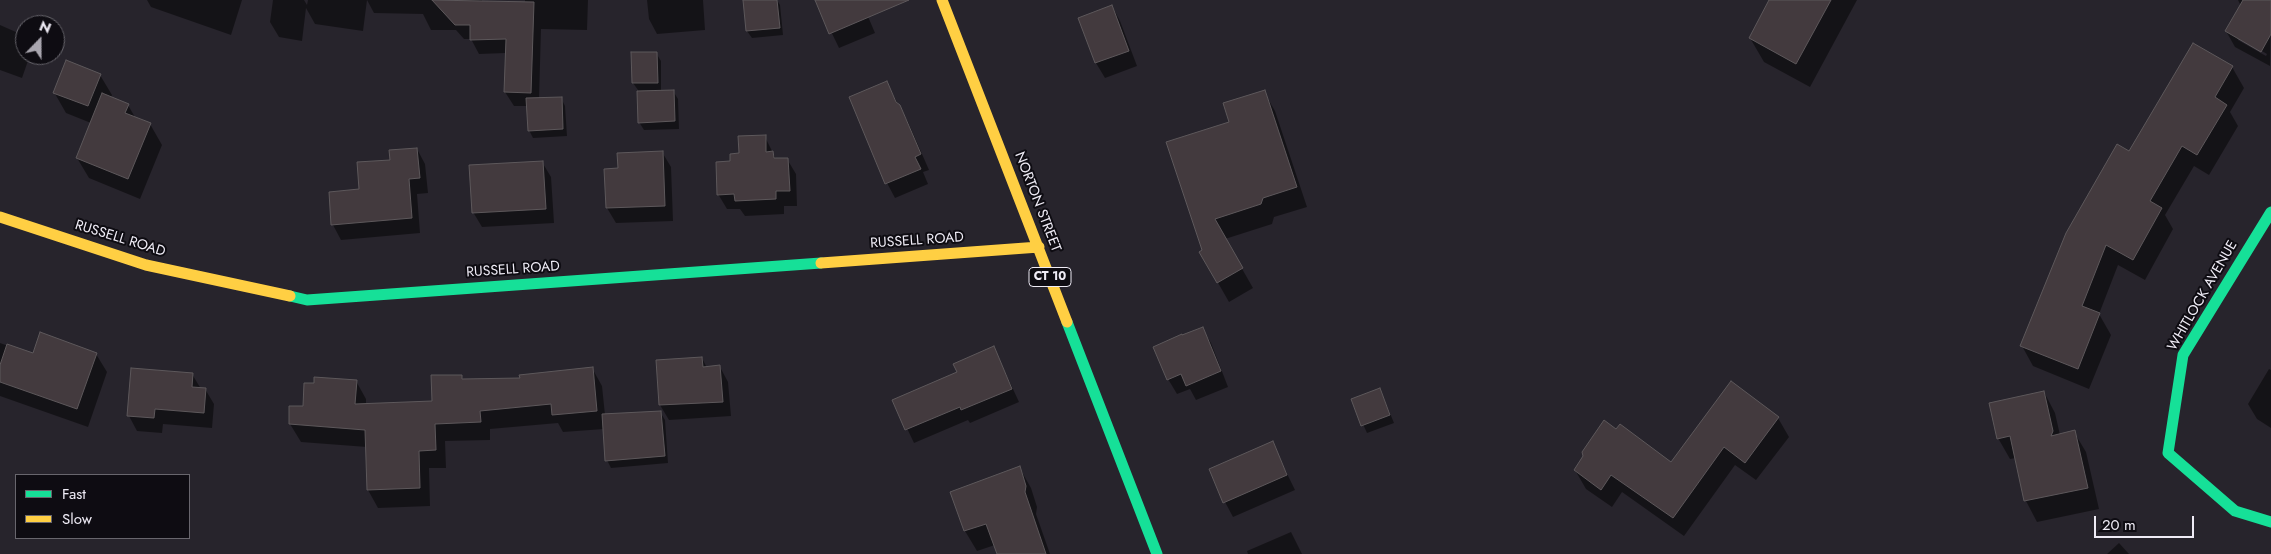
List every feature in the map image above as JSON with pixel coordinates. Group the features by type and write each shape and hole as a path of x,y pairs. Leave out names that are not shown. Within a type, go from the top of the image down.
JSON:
{"main road":[{"name":"NORTON STREET","path":"942,0 1158,554"},
{"name":"WHITLOCK AVENUE","path":"2271,212 2183,355 2168,454 2235,511 2271,522"},
{"name":"RUSSELL ROAD","path":"0,217 146,265 308,300 1039,247"}],"building":[{"path":"432,0 534,2 531,93 504,92 506,39 470,40 470,25 455,25"},
{"path":"743,0 777,0 780,28 746,31"},
{"path":"815,0 909,0 829,34"},
{"path":"1769,0 1831,0 1796,64 1749,38"},
{"path":"2243,0 2271,0 2271,34 2261,52 2225,31"},
{"path":"1112,5 1129,51 1095,63 1078,18"},
{"path":"2193,43 2233,66 2215,97 2227,105 2197,155 2182,146 2150,201 2162,208 2133,260 2106,245 2082,306 2100,313 2078,369 2020,346 2066,233 2117,144 2129,151"},
{"path":"631,52 657,52 658,83 632,83"},
{"path":"66,60 101,74 88,106 53,93"},
{"path":"887,81 896,102 900,105 921,154 915,157 921,169 885,184 849,97"},
{"path":"674,90 675,121 638,123 637,91"},
{"path":"1265,90 1297,187 1263,198 1261,204 1215,219 1243,268 1217,283 1199,252 1202,250 1166,142 1229,122 1223,103"},
{"path":"102,93 129,104 125,113 151,123 128,179 76,158"},
{"path":"562,97 563,129 528,131 526,98"},
{"path":"766,135 766,152 773,151 774,158 788,158 790,191 776,191 776,199 735,201 734,194 717,195 716,162 730,161 730,154 739,153 738,136"},
{"path":"417,148 420,178 409,179 412,218 331,225 329,192 359,189 357,162 390,160 389,150"},
{"path":"663,151 665,206 606,208 604,169 618,168 617,153"},
{"path":"543,161 546,209 472,213 469,165"},
{"path":"1203,327 1221,371 1186,386 1181,374 1167,380 1153,347"},
{"path":"40,332 97,353 77,409 0,382 0,365 7,344 33,353"},
{"path":"994,346 1012,389 961,410 960,407 905,430 892,400 957,372 953,364"},
{"path":"702,357 703,367 720,365 723,402 659,405 656,360"},
{"path":"593,367 597,411 552,415 551,404 480,411 481,422 435,424 436,450 419,451 420,488 367,490 365,430 289,424 289,406 303,406 304,383 314,383 314,377 357,380 355,404 432,401 431,375 462,375 462,379 520,378 519,375"},
{"path":"131,368 193,373 192,387 206,388 204,413 155,409 154,418 127,416"},
{"path":"1731,381 1779,417 1745,463 1724,447 1673,518 1611,475 1601,490 1574,470 1583,456 1582,452 1604,420 1616,429 1620,424 1671,462"},
{"path":"1380,388 1390,415 1361,426 1351,399"},
{"path":"2044,391 2053,431 2051,436 2075,430 2088,488 2024,501 2010,436 1997,439 1989,403"},
{"path":"661,411 665,456 605,461 602,414"},
{"path":"1273,441 1287,475 1223,503 1209,469"},
{"path":"1020,466 1026,486 1025,492 1046,554 997,554 986,524 964,531 950,492"}],"traffic: fast":[{"path":"2271,212 2183,355 2168,453 2235,511 2271,522"},
{"path":"290,296 307,300 821,263"},
{"path":"1067,322 1157,554"}],"traffic: slow":[{"path":"942,0 1067,322"},
{"path":"0,217 146,265 290,296"},
{"path":"821,263 1039,247"}]}
